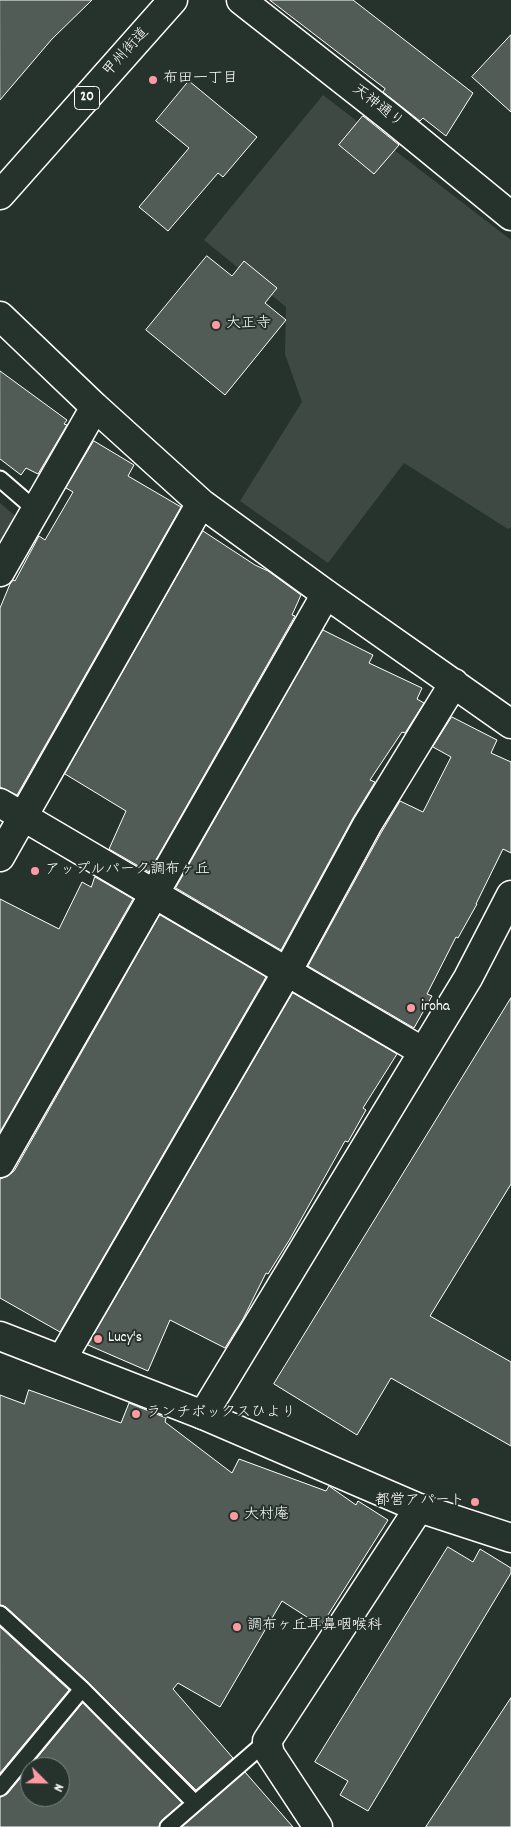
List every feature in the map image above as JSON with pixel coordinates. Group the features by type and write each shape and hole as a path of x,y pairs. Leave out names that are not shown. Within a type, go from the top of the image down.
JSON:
{"main road":[{"name":"甲州街道","path":"0,195 174,0"},
{"name":"天神通り","path":"241,0 390,117 511,216"},
{"path":"0,316 201,503 326,594 511,724"},
{"path":"0,572 96,407"},
{"path":"0,857 201,503"},
{"path":"0,1163 326,594"},
{"path":"62,1359 287,972 367,825 454,683"},
{"path":"0,803 422,1051"},
{"path":"203,1415 468,978 511,895"},
{"path":"0,1336 203,1415 419,1508 511,1538"},
{"path":"318,1827 270,1754 267,1741 419,1508"}],"lane":[{"path":"0,479 36,510"},
{"path":"0,1614 82,1689 195,1803"},
{"path":"0,1788 82,1689"},
{"path":"168,1827 267,1741"}],"shaded area":[{"path":"323,95 511,240 511,527 508,529 404,463 328,563 240,501 302,402 285,354 286,307 204,240"},
{"path":"0,503 15,516 0,543"}],"building":[{"path":"0,0 92,0 52,39 0,100"},
{"path":"270,0 353,0 473,93 446,136 423,118 420,121 383,92 385,89"},
{"path":"511,35 511,112 472,77"},
{"path":"189,81 257,137 223,177 218,173 168,231 139,207 189,148 156,121"},
{"path":"363,116 399,145 374,174 339,145"},
{"name":"大正寺","path":"207,256 232,276 244,261 277,288 265,303 286,320 225,395 146,330"},
{"path":"0,371 67,420 64,424 67,425 38,474 26,468 21,475 0,459"},
{"path":"94,441 134,465 128,476 181,507 17,795 0,787 0,608 10,584 13,580 15,581 39,536 45,540 73,492 66,488"},
{"path":"203,531 255,565 268,571 301,595 292,615 295,616 149,872 109,849 126,811 65,774"},
{"path":"323,630 373,655 369,663 422,688 417,699 424,703 405,733 402,732 370,780 375,782 353,818 281,950 176,888"},
{"path":"452,717 497,740 491,753 511,762 511,853 503,849 477,904 458,938 456,937 427,994 432,996 414,1028 308,966 400,801 423,812 451,757 433,747"},
{"path":"95,877 133,899 0,1132 0,899 59,929 82,882 91,887"},
{"path":"160,915 266,977 60,1332 0,1298 0,1179 14,1171"},
{"path":"293,993 397,1054 363,1108 366,1110 348,1142 345,1141 290,1239 268,1274 266,1273 243,1319 225,1348 170,1320 148,1371 88,1345"},
{"path":"511,998 511,1184 430,1316 511,1362 511,1446 391,1378 357,1435 274,1384"},
{"path":"29,1390 121,1423 129,1403 166,1418 165,1422 232,1473 239,1459 326,1491 329,1486 356,1505 358,1501 388,1520 321,1626 282,1601 220,1707 178,1683 173,1689 233,1758 196,1790 88,1682 6,1607 0,1605 0,1395 24,1404"},
{"path":"448,1547 473,1562 480,1549 511,1568 511,1573 368,1811 340,1795 348,1781 315,1762"},
{"path":"0,1627 69,1690 0,1773"},
{"path":"511,1698 511,1827 426,1827"},
{"path":"83,1703 182,1803 162,1820 159,1827 0,1827 0,1797 7,1794 20,1778 20,1807 70,1807 70,1757 38,1757"},
{"path":"245,1772 293,1827 182,1827"}],"place":[{"name":"布田一丁目","path":"153,80"},
{"name":"大正寺","path":"216,325"},
{"name":"アップルパーク調布ヶ丘","path":"35,871"},
{"name":"iroha","path":"411,1008"},
{"name":"Lucy's","path":"98,1339"},
{"name":"ランチボックスひより","path":"136,1414"},
{"name":"都営アパート","path":"475,1502"},
{"name":"大村庵","path":"234,1516"},
{"name":"調布ヶ丘耳鼻咽喉科","path":"237,1627"}]}
